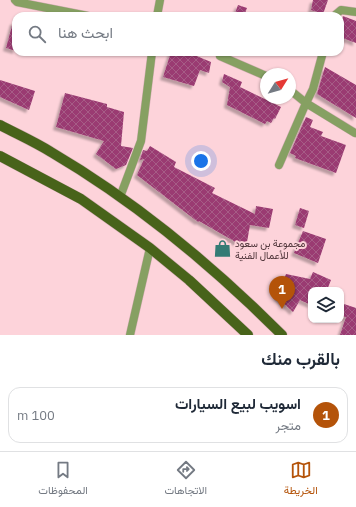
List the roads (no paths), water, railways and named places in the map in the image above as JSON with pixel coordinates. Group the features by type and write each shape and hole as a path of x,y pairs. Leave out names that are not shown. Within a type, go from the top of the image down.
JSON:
{"main road":[{"path":"0,126 51,152 120,197 211,267 282,335"},
{"path":"0,156 81,199 150,248 189,280 248,335"}],"street":[{"path":"15,0 17,2 68,12"},
{"path":"158,12 160,0"},
{"path":"339,12 341,10 356,12"},
{"path":"120,197 141,141 152,56"},
{"path":"220,56 260,73"},
{"path":"279,165 313,89 322,56"},
{"path":"296,95 306,103 355,133"},
{"path":"130,335 150,248"}],"place":[{"name":"مجموعة بن سعود للأعمال الفنية","path":"222,249"},
{"name":"اسويب لبيع السيارات","path":"282,309"}]}
